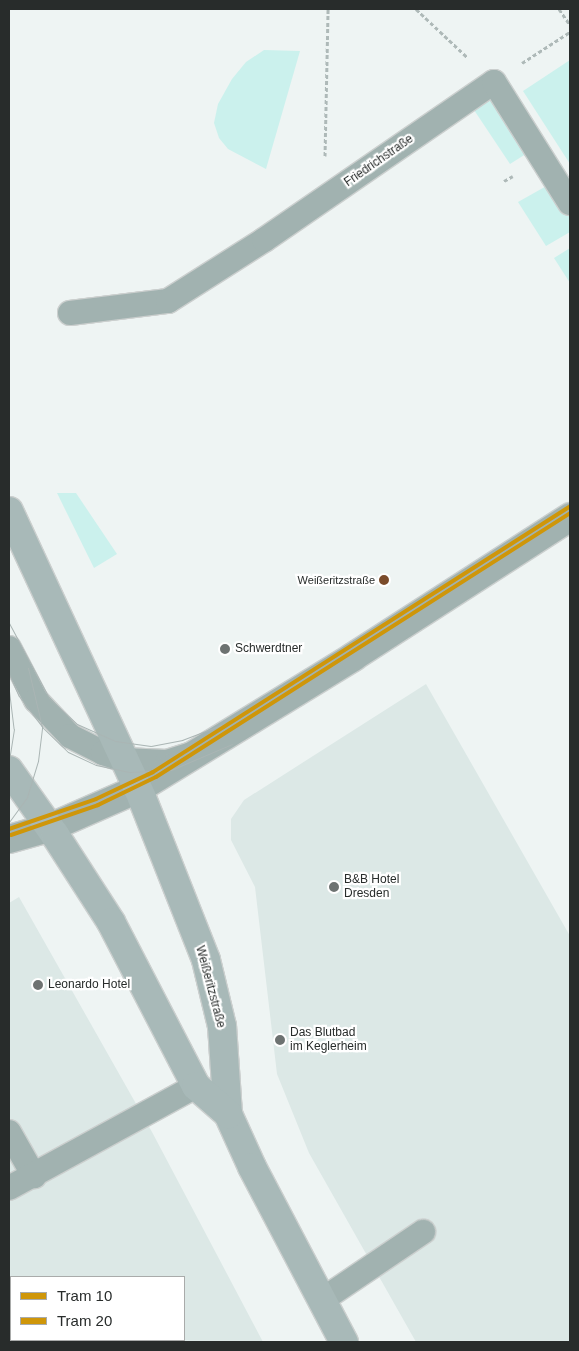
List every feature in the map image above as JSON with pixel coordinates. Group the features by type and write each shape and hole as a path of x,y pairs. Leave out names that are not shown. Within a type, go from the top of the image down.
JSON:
{"main road":[{"name":"Weißeritzstraße","path":"9,510 138,790 206,960 222,1026 228,1114 252,1167 344,1342"},
{"name":"Weißeritzstraße","path":"9,770 111,922 196,1086 228,1114"}],"street":[{"path":"9,839 49,828 138,790 353,657 570,517"}],"lane":[{"path":"494,82 570,203"},
{"name":"Friedrichstraße","path":"70,313 168,302 264,240 494,82"},
{"path":"9,648 36,700 70,736 103,753 124,760 167,762 197,753"},
{"path":"9,1188 196,1086"},
{"path":"9,1132 34,1176"},
{"path":"322,1300 423,1232"}],"path":[{"path":"325,152 328,9"},
{"path":"416,9 494,82 570,32"},
{"path":"559,9 570,25"}],"shaded area":[{"path":"264,50 300,51 266,169 228,149 219,138 214,123 218,104 232,79 246,62"},
{"path":"570,60 570,164 523,91"},
{"path":"494,98 529,152 510,164 474,110"},
{"path":"550,184 570,214 570,232 546,246 518,202"},
{"path":"570,248 570,283 554,258"},
{"path":"57,493 76,493 117,554 94,568"},
{"path":"426,684 570,936 570,1342 416,1342 309,1153 277,1074 255,887 231,840 231,819 244,800"},
{"path":"19,897 152,1132 263,1342 9,1342 9,903"}],"tram line":[{"name":"10","path":"9,829 96,799 153,772 570,506"},
{"name":"20","path":"11,835 98,805 156,777 570,513"},
{"path":"9,623 49,698 77,724 115,741 151,746 182,740 234,720"},
{"path":"9,822 27,797 38,761 42,727 28,668"},
{"path":"9,674 19,696 42,727 68,752 96,765 130,772 171,770 232,744"},
{"path":"9,691 14,729 9,759"}],"place":[{"name":"Weißeritzstraße","path":"384,580"},
{"name":"Schwerdtner","path":"225,649"},
{"name":"B&B Hotel Dresden","path":"334,887"},
{"name":"Leonardo Hotel","path":"38,985"},
{"name":"Das Blutbad im Keglerheim","path":"280,1040"}]}
